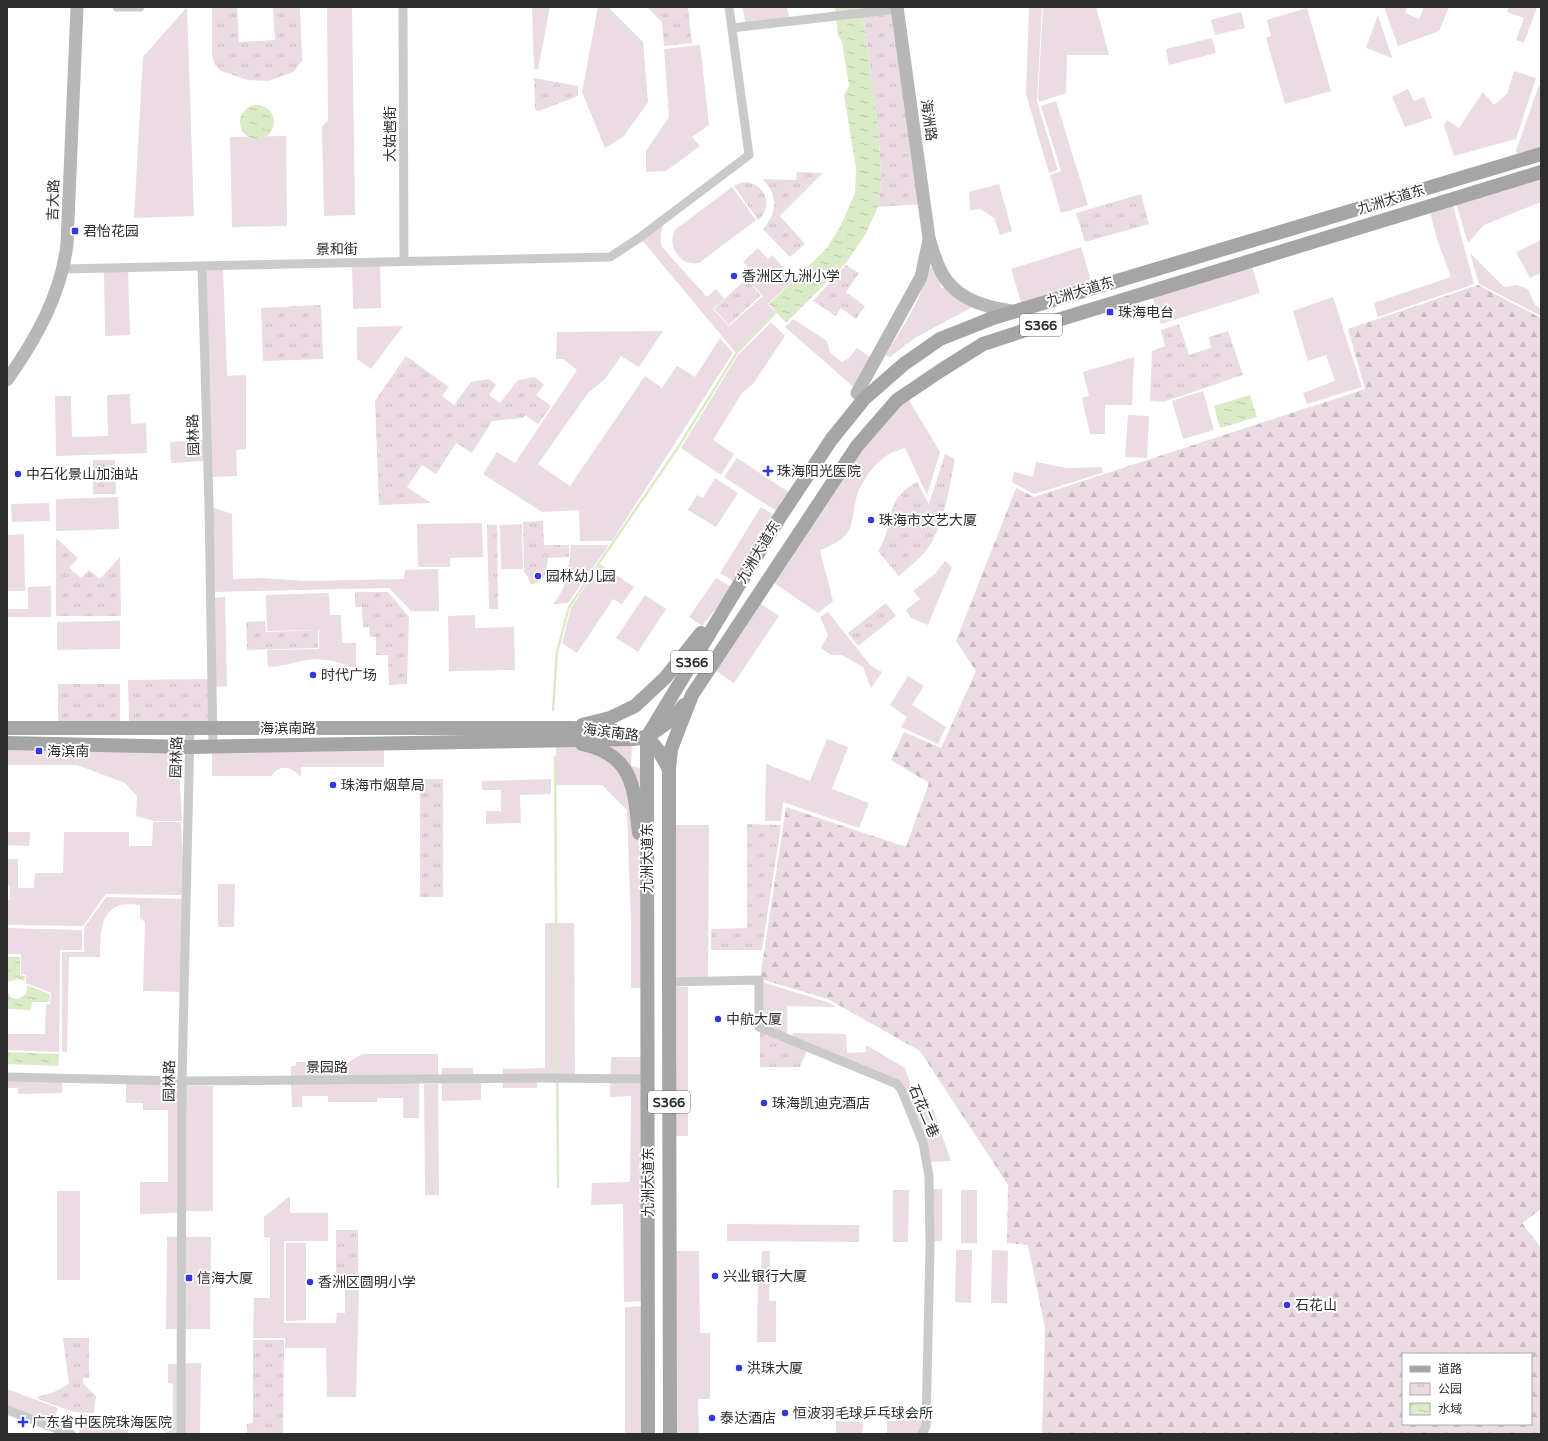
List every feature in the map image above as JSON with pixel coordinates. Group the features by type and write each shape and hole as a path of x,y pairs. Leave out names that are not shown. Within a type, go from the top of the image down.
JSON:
{"main road":[{"name":"九洲大道东","path":"646,1430 647,737 780,517 831,440 864,399 904,364 940,339 1012,311 1541,154"},
{"name":"九洲大道东","path":"670,1434 669,982 671,749 692,695 857,446 898,400 940,371 984,344 1038,326 1541,172"},
{"path":"572,728 610,718 636,706 665,678 737,588"},
{"path":"670,769 659,751 647,737 671,720 692,695"},
{"name":"海滨南路","path":"7,728 572,728 634,733 647,737"},
{"name":"海滨南路","path":"7,743 213,747 564,741 647,737"},
{"path":"564,741 595,747 613,755 625,768 631,780 647,892"}],"street":[{"name":"吉大路","path":"7,380 35,339 54,297 64,269 67,244 77,7"},
{"path":"117,7 140,7"},
{"name":"大姑乸街","path":"403,7 404,261"},
{"path":"729,7 732,28 897,8"},
{"name":"海洲路","path":"897,8 929,238"},
{"name":"景和街","path":"64,269 610,257 639,238 749,154 732,28"},
{"path":"929,238 939,268 947,281 957,291 978,304 990,308 1012,311"},
{"path":"857,393 921,277 929,238"},
{"name":"园林路","path":"202,266 213,747"},
{"name":"园林路","path":"181,1434 182,1081 190,729"},
{"name":"石花二巷","path":"669,982 759,980 759,1027 897,1084 902,1091 923,1143 929,1176 930,1247 926,1426 922,1434"},
{"name":"景园路","path":"7,1077 182,1081 558,1078 647,1079"},
{"path":"7,1410 71,1434"}],"green space":[{"path":"187,7 194,216 134,218 143,57"},
{"path":"212,7 237,7 239,42 275,40 273,7 300,7 302,61 293,72 268,81 248,80 221,71 215,65 212,55"},
{"path":"327,7 352,7 355,215 324,216 322,127 328,120"},
{"path":"532,7 550,7 538,69 534,69"},
{"path":"598,7 608,7 643,42 648,102 624,136 605,148 582,92"},
{"path":"647,7 688,7 692,43 664,46 662,22"},
{"path":"743,7 787,7 789,17 745,23"},
{"path":"862,7 897,7 924,204 878,207 881,181 879,137"},
{"path":"1029,7 1042,7 1037,102 1058,170 1049,173 1026,94"},
{"path":"1043,7 1096,7 1109,55 1067,55 1066,93 1039,102 1038,96"},
{"path":"1386,7 1407,7 1405,13 1419,19 1424,7 1449,7 1439,31 1398,46 1385,10"},
{"path":"1509,7 1537,7 1524,43 1516,40 1524,18 1507,12"},
{"path":"1307,8 1331,91 1285,104 1266,38 1271,36 1267,20"},
{"path":"1241,12 1245,28 1215,35 1211,20"},
{"path":"1378,15 1392,58 1366,48"},
{"path":"1212,38 1216,53 1169,65 1166,49"},
{"path":"700,45 709,125 692,137 700,146 666,171 646,172 646,151 669,117 664,49"},
{"path":"1514,71 1536,78 1516,139 1454,156 1444,125 1447,120 1459,128 1483,92 1494,105 1507,94"},
{"path":"534,78 578,86 578,96 539,111 535,110"},
{"path":"1539,85 1541,93 1541,151 1518,158 1516,151"},
{"path":"1408,89 1414,101 1424,97 1432,118 1405,127 1392,97"},
{"path":"1056,101 1088,205 1061,213 1050,175 1061,171 1041,106"},
{"path":"286,136 287,226 232,227 230,137"},
{"path":"797,172 823,173 780,216 805,244 790,257 763,229 771,217 774,204 771,191 762,179 796,180"},
{"path":"1541,174 1541,202 1484,225 1468,243 1455,200"},
{"path":"743,182 757,186 765,195 766,208 758,220 734,186"},
{"path":"999,184 1012,231 1000,235 994,218 981,209 970,210 969,192"},
{"path":"732,187 756,220 699,263 692,263 680,258 673,247 672,241 676,229"},
{"path":"1141,194 1149,224 1085,242 1076,213"},
{"path":"1452,202 1474,284 1378,317 1374,303 1451,277 1438,242 1429,209"},
{"path":"661,223 663,227 661,232 662,247 707,297 716,289 724,299 713,309 729,326 763,296 750,282 757,276 743,262 758,248 768,259 772,255 794,279 768,304 775,312 736,353 641,239"},
{"path":"1541,240 1541,273 1530,278 1516,252"},
{"path":"1081,247 1092,283 1022,305 1011,269"},
{"path":"1470,253 1504,287 1516,285 1528,289 1535,305 1541,309 1541,316 1479,284"},
{"path":"380,263 381,308 353,309 352,264"},
{"path":"1251,264 1260,293 1161,324 1152,296"},
{"path":"846,265 859,273 846,292 865,306 856,319 841,308 836,316 813,301"},
{"path":"223,267 227,376 246,375 246,449 236,450 237,476 212,477 204,268"},
{"path":"932,267 940,279 942,288 947,288 974,306 915,338 890,357 886,356 911,313 921,292 929,268"},
{"path":"128,269 130,335 105,336 104,270"},
{"path":"746,279 761,295 729,325 714,309"},
{"path":"1478,285 1541,318 1541,1209 1522,1223 1541,1248 1541,1434 1042,1434 1045,1328 1028,1245 1007,1243 1008,1185 920,1051 828,999 760,979 786,807 906,847 929,783 891,760 904,732 941,748 976,671 956,641 1016,488 1034,497 1365,389 1348,329"},
{"path":"1333,297 1362,387 1307,404 1303,393 1335,381 1326,355 1308,361 1293,311"},
{"path":"321,305 323,359 263,361 261,308"},
{"path":"793,319 827,341 830,353 842,362 849,358 857,348 873,359 856,389 785,327"},
{"path":"771,322 785,336 753,384 742,393 713,440 734,454 721,475 681,448 738,355"},
{"path":"1179,324 1189,355 1211,348 1209,337 1228,331 1243,375 1163,402 1150,401 1152,351 1165,346 1161,330"},
{"path":"403,326 371,369 357,359 357,327"},
{"path":"663,331 639,367 621,356 605,379 588,393 538,464 570,486 645,376 662,388 677,366 695,377 720,338 733,353 612,541 580,541 579,510 542,512 483,474 497,452 515,463 577,370 563,359 556,359 557,332"},
{"path":"406,356 449,387 442,396 454,405 471,382 489,379 496,385 489,395 500,403 518,380 535,377 544,385 536,395 551,406 538,424 525,415 523,418 492,421 472,453 456,443 436,474 422,465 407,487 431,503 379,505 375,401"},
{"path":"1134,357 1132,405 1105,405 1105,434 1090,434 1082,398 1089,396 1083,372"},
{"path":"1203,391 1214,430 1183,439 1172,401"},
{"path":"130,394 131,424 146,423 147,453 56,456 55,396 71,396 72,437 108,436 107,395"},
{"path":"907,397 940,452 927,495 905,448 891,453 879,461 861,485 848,532 839,541 820,550 833,601 818,613 771,581 859,449"},
{"path":"1128,415 1149,416 1147,458 1125,457"},
{"path":"204,440 204,461 171,463 170,442"},
{"path":"945,454 955,459 946,505 939,528 925,552 899,576 878,551 887,531 894,504 906,489 917,482 929,504"},
{"path":"737,458 790,493 778,512 724,477"},
{"path":"93,460 115,460 116,494 93,494"},
{"path":"1036,462 1067,468 1102,467 1102,473 1034,494 1012,482 1014,472 1033,477"},
{"path":"715,478 738,493 716,527 688,510 697,495 703,498"},
{"path":"118,497 119,529 56,531 56,499"},
{"path":"49,503 50,521 12,522 11,504"},
{"path":"212,507 232,514 233,579 262,578 304,581 404,579 405,570 438,569 439,611 411,611 389,588 213,592"},
{"path":"761,507 777,517 736,583 720,573"},
{"path":"543,521 544,545 569,545 569,557 548,558 546,572 542,579 539,582 530,584 528,577 524,572 523,522"},
{"path":"482,523 483,557 450,558 450,567 418,567 417,524"},
{"path":"522,524 523,569 501,569 500,525"},
{"path":"487,525 497,525 498,609 489,609"},
{"path":"24,534 25,591 7,591 7,535"},
{"path":"56,538 78,558 69,568 81,578 89,570 100,579 120,557 121,616 56,616"},
{"path":"571,545 609,545 568,603 553,604 558,598 565,584"},
{"path":"945,561 952,567 928,625 911,618 906,610 920,599 913,591 935,574"},
{"path":"600,564 634,587 622,604 613,599 577,653 562,643 571,608"},
{"path":"716,578 733,588 702,626 689,617"},
{"path":"51,586 51,617 7,617 7,609 28,609 28,587"},
{"path":"355,592 388,592 409,617 407,684 389,685 388,655 376,655 376,637 370,637 369,627 363,627 362,607 355,607"},
{"path":"329,593 330,615 341,615 342,643 356,643 356,668 320,659 271,667 268,666 267,650 319,649 319,630 267,631 266,595"},
{"path":"645,595 666,609 638,652 616,638"},
{"path":"225,597 227,686 216,687 214,598"},
{"path":"758,602 779,616 734,683 713,669"},
{"path":"886,603 896,616 858,646 848,633"},
{"path":"828,612 870,665 882,672 871,688 863,667 842,655 831,655 821,648 828,635 820,617"},
{"path":"475,615 475,628 514,627 515,670 449,671 448,616"},
{"path":"120,621 120,649 57,650 57,622"},
{"path":"265,621 266,632 318,630 318,648 247,650 246,622"},
{"path":"908,676 924,686 912,705 946,727 938,744 901,727 907,717 890,705"},
{"path":"208,679 208,724 129,724 128,680"},
{"path":"58,684 120,684 120,724 58,724"},
{"path":"827,739 848,747 832,789 869,803 859,828 783,802 781,821 765,821 766,764 810,781"},
{"path":"632,741 631,766 645,769 645,988 631,988 631,926 627,810 602,785 556,785 556,742"},
{"path":"7,745 178,749 182,821 154,821 136,816 137,796 125,783 77,765 7,765"},
{"path":"384,746 384,767 301,767 301,777 297,773 286,768 278,770 271,776 212,776 212,748"},
{"path":"420,779 443,779 443,897 420,897"},
{"path":"551,779 551,794 520,795 521,823 486,824 486,811 501,811 501,790 482,790 482,781"},
{"path":"153,822 181,822 185,895 106,894 83,926 7,925 7,900 10,900 10,885 7,884 7,859 18,859 18,888 34,888 35,873 63,873 64,832 129,832 129,846 152,846"},
{"path":"747,824 781,825 762,950 711,950 711,929 747,928"},
{"path":"672,825 709,825 708,978 672,978"},
{"path":"7,832 30,832 29,846 7,845"},
{"path":"218,884 235,884 234,927 218,927"},
{"path":"106,897 186,899 182,992 143,991 145,922 140,918 140,905 126,904 118,906 107,915 104,921 101,935 100,957 69,957 67,1052 62,1052 62,952 84,952 84,928"},
{"path":"545,923 574,923 575,1081 537,1081 537,1088 503,1088 503,1069 545,1068"},
{"path":"7,928 82,930 82,950 60,950 59,1052 7,1050 7,1034 45,1034 46,1004 50,1004 51,993 26,983 26,975 21,974 21,954 7,954"},
{"path":"762,982 827,1002 836,1007 787,1006 787,1035 763,1025"},
{"path":"671,987 688,987 688,1136 671,1136"},
{"path":"760,1031 807,1050 800,1067 760,1067"},
{"path":"793,1033 846,1034 847,1053 866,1052 866,1045 905,1068 913,1092 918,1090 926,1112 933,1109 951,1161 930,1162 904,1088 792,1037"},
{"path":"362,1054 438,1054 438,1077 291,1079 291,1066 296,1066 296,1062 349,1062"},
{"path":"611,1057 645,1057 645,1301 624,1302 623,1204 591,1205 592,1183 630,1182 631,1096 610,1097"},
{"path":"442,1068 473,1068 473,1076 481,1076 481,1100 442,1101"},
{"path":"7,1079 62,1080 62,1093 18,1094 18,1088 7,1088"},
{"path":"419,1081 419,1118 403,1118 403,1098 377,1098 377,1102 328,1102 328,1096 302,1096 302,1107 292,1107 291,1082"},
{"path":"126,1082 181,1083 178,1213 140,1214 140,1182 168,1182 168,1110 143,1110 143,1103 126,1103"},
{"path":"424,1084 438,1084 439,1195 425,1195"},
{"path":"185,1086 213,1086 213,1211 184,1211"},
{"path":"927,1189 942,1189 942,1241 926,1241"},
{"path":"893,1190 909,1190 908,1242 893,1242"},
{"path":"961,1190 977,1190 977,1243 961,1243"},
{"path":"57,1191 80,1191 80,1280 57,1280"},
{"path":"290,1196 290,1213 328,1213 328,1241 284,1241 284,1323 336,1323 337,1313 345,1313 345,1290 359,1290 356,1397 327,1397 326,1348 285,1348 285,1338 253,1338 254,1298 270,1298 270,1238 264,1237 264,1217"},
{"path":"727,1224 859,1225 859,1242 727,1241"},
{"path":"336,1230 358,1230 358,1286 336,1286"},
{"path":"167,1237 211,1237 210,1329 166,1329"},
{"path":"286,1243 306,1243 306,1320 286,1321"},
{"path":"956,1250 972,1250 971,1303 955,1302"},
{"path":"992,1250 1008,1251 1007,1303 991,1303"},
{"path":"673,1251 699,1251 700,1333 710,1333 710,1399 698,1399 699,1434 674,1434"},
{"path":"762,1251 770,1251 769,1301 776,1301 776,1342 757,1342 758,1274 761,1273"},
{"path":"646,1306 646,1422 641,1434 625,1434 625,1307"},
{"path":"63,1338 89,1338 89,1378 83,1378 83,1383 96,1396 94,1413 74,1412 40,1400 37,1397 54,1392 69,1384"},
{"path":"253,1340 284,1340 283,1434 247,1434 247,1424 253,1423"},
{"path":"201,1363 200,1434 165,1434 173,1427 173,1384 168,1383 168,1364"},
{"path":"7,1389 58,1408 52,1424 7,1408"},
{"path":"899,1413 924,1414 924,1434 887,1434 887,1421 899,1421"},
{"path":"80,1415 116,1415 128,1428 128,1434 79,1434"},
{"path":"836,1421 863,1422 862,1434 836,1434"}],"water":[{"path":"835,7 862,7 879,137 881,181 878,207 865,235 846,263 786,323 769,304 827,248 841,225 855,193 856,168 844,95 849,86 842,42 838,35"},
{"path":"257,105 269,110 274,122 269,134 257,139 245,134 240,122 245,110"},
{"path":"1250,395 1257,417 1220,428 1214,406"},
{"path":"7,957 20,957 20,975 25,976 24,981 18,979 7,982"},
{"path":"27,985 50,994 49,1002 32,1002 31,1010 7,1009 7,992 12,998 18,999 26,994"},
{"path":"7,1052 59,1054 58,1066 7,1064"}],"waterway":[{"path":"553,710 557,652 569,607 679,446 736,354 778,310"},
{"path":"555,757 558,1187"}],"place":[{"name":"君怡花园","path":"75,231"},
{"name":"香洲区九洲小学","path":"734,276"},
{"name":"珠海电台","path":"1110,312"},
{"name":"珠海阳光医院","path":"768,471"},
{"name":"中石化景山加油站","path":"18,474"},
{"name":"珠海市文艺大厦","path":"871,520"},
{"name":"园林幼儿园","path":"538,576"},
{"name":"时代广场","path":"313,675"},
{"name":"海滨南","path":"39,751"},
{"name":"珠海市烟草局","path":"333,785"},
{"name":"中航大厦","path":"718,1019"},
{"name":"珠海凯迪克酒店","path":"764,1103"},
{"name":"兴业银行大厦","path":"715,1276"},
{"name":"信海大厦","path":"189,1278"},
{"name":"香洲区圆明小学","path":"310,1282"},
{"name":"石花山","path":"1287,1305"},
{"name":"洪珠大厦","path":"739,1368"},
{"name":"恒波羽毛球乒乓球会所","path":"785,1413"},
{"name":"泰达酒店","path":"712,1418"},
{"name":"广东省中医院珠海医院","path":"23,1422"}]}
